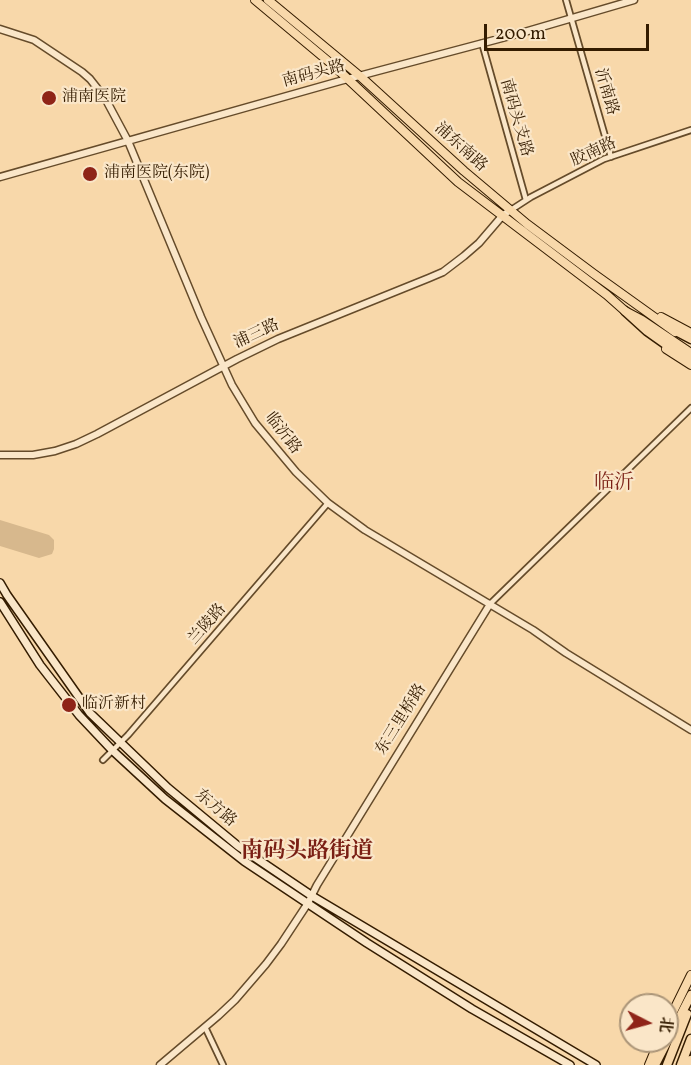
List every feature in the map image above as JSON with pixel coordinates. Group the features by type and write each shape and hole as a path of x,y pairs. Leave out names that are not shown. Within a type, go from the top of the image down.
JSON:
{"highway":[{"path":"625,311 647,331 691,360"},
{"path":"672,329 691,341"},
{"path":"655,1065 691,995"},
{"path":"667,1065 691,1002"},
{"path":"681,1065 691,1039"},
{"path":"689,1065 691,1060"}],"main road":[{"name":"浦东南路","path":"255,0 334,66 458,182 625,311 691,353"},
{"name":"浦东南路","path":"268,0 361,76 464,171 527,224 672,329"},
{"name":"浦东南路","path":"608,296 637,327 691,365"},
{"name":"浦东南路","path":"640,307 691,333"},
{"name":"东方路","path":"0,583 90,713 168,788 238,846 367,943 472,1009 570,1065"},
{"name":"东方路","path":"0,602 39,664 79,715 112,750 165,798 244,861 596,1065"},
{"path":"679,1000 691,975"}],"street":[{"name":"沂南路","path":"566,0 611,157"},
{"name":"南码头路","path":"0,177 634,0"},
{"name":"临沂路","path":"0,28 34,40 82,72 105,98 128,141 223,366 243,405 266,438 296,472 328,503 365,530 533,630 691,730"},
{"name":"南码头支路","path":"482,43 526,200"},
{"name":"胶南路","path":"511,210 526,200 611,157 691,130"},
{"name":"浦三路","path":"0,455 44,453 76,444 223,366 292,333 443,272 472,250 503,215 511,210"},
{"name":"东三里桥路","path":"160,1065 235,1000 266,964 310,899 490,604 691,408"},
{"name":"兰陵路","path":"102,760 121,743 328,503"},
{"path":"205,1027 223,1065"}],"shaded area":[{"path":"0,520 49,535 54,540 52,554 39,558 0,546"}],"place":[{"name":"浦南医院","path":"49,98"},
{"name":"浦南医院(东院)","path":"90,174"},
{"name":"临沂新村","path":"69,705"}],"district":[{"name":"临沂","path":"614,484"},
{"name":"南码头路街道","path":"307,853"}]}
